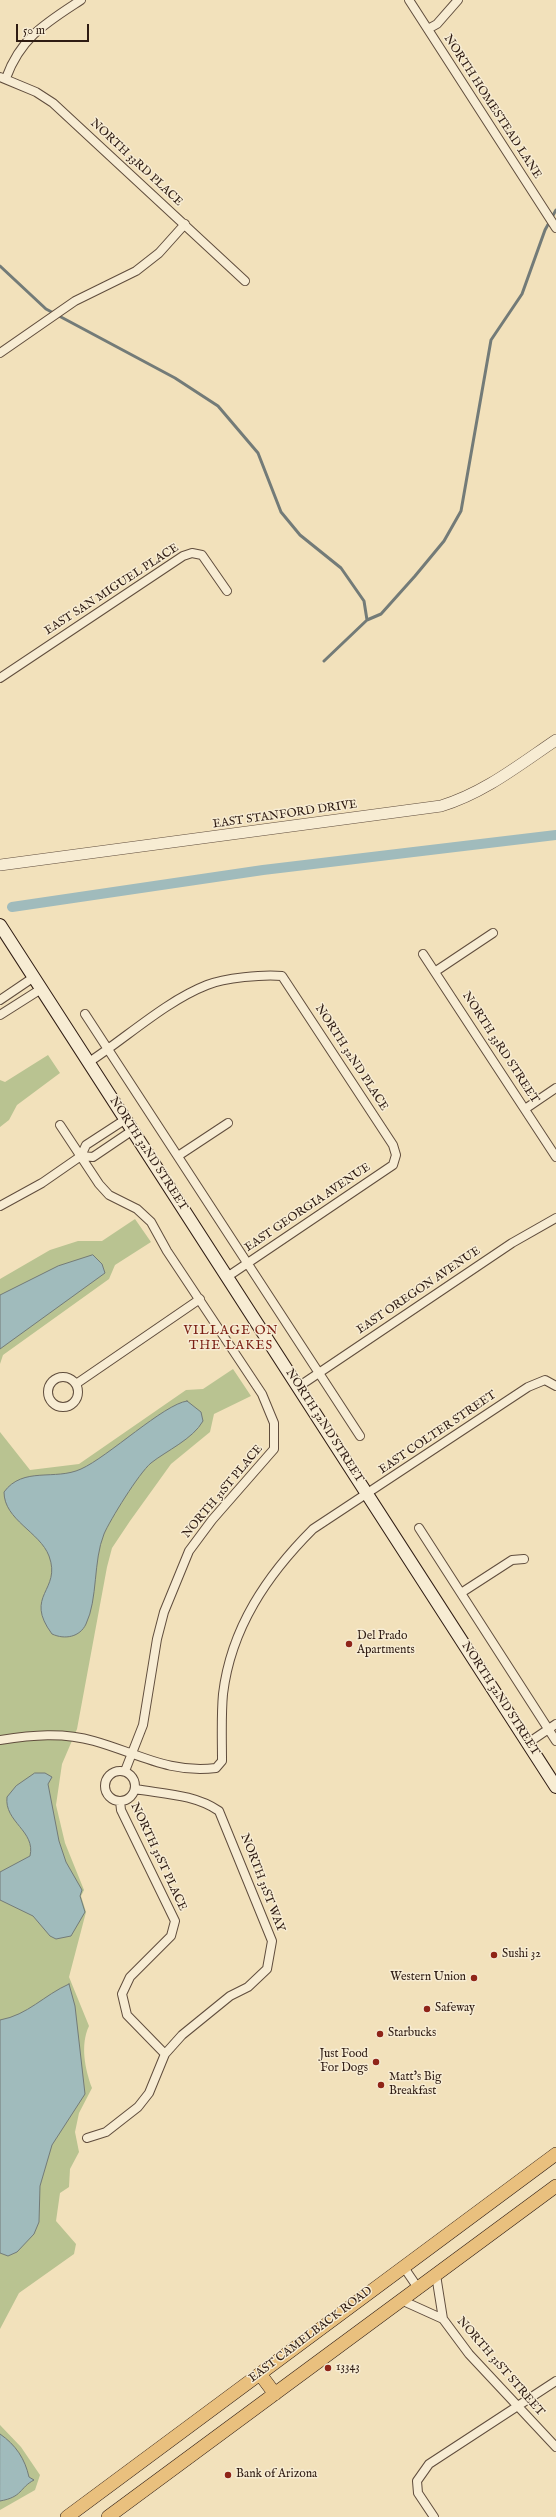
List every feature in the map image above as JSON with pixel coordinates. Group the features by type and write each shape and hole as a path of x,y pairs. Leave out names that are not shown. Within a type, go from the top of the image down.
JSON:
{"main road":[{"name":"NORTH 32ND STREET","path":"2,929 556,1787"},
{"name":"EAST CAMELBACK ROAD","path":"67,2517 403,2266 556,2154"},
{"name":"EAST CAMELBACK ROAD","path":"108,2517 556,2186"},
{"path":"260,2374 275,2394"}],"street":[{"path":"3,77 14,56 31,35 81,0"},
{"name":"NORTH HOMESTEAD LANE","path":"409,0 556,228"},
{"path":"428,29 437,24 458,0"},
{"name":"NORTH 33RD PLACE","path":"3,77 36,92 53,103 246,281"},
{"path":"0,353 86,294 136,271 160,253 185,224"},
{"name":"EAST SAN MIGUEL PLACE","path":"0,678 183,556 192,553 202,555 226,591"},
{"name":"EAST STANFORD DRIVE","path":"0,865 441,806 459,800 490,785 556,740"},
{"path":"436,971 492,933"},
{"name":"NORTH 33RD STREET","path":"423,954 436,971 556,1157"},
{"name":"NORTH 32ND PLACE","path":"108,1050 179,1000 207,985 255,976 282,976 394,1145 396,1155"},
{"path":"0,1000 34,977"},
{"path":"0,1015 41,989"},
{"name":"NORTH 32ND STREET","path":"85,1014 360,1436"},
{"path":"89,1062 108,1050"},
{"path":"525,1109 556,1088"},
{"path":"0,1206 42,1183 81,1156 86,1145 126,1119"},
{"path":"178,1156 228,1123"},
{"name":"NORTH 31ST PLACE","path":"60,1125 109,1195 137,1209 151,1222 262,1394 274,1423 274,1449 212,1520 189,1551 164,1612 157,1639 143,1725 126,1771"},
{"path":"81,1156 93,1156 133,1130"},
{"path":"96,1139 103,1150"},
{"name":"EAST GEORGIA AVENUE","path":"227,1277 393,1165 396,1155"},
{"name":"EAST OREGON AVENUE","path":"298,1387 505,1248 556,1218"},
{"path":"76,1384 200,1299"},
{"name":"EAST COLTER STREET","path":"0,1740 61,1735 94,1741 132,1755 183,1770 216,1768 222,1761 224,1693 234,1641 245,1619 284,1557 313,1529 528,1387 545,1380 556,1386"},
{"name":"NORTH 32ND STREET","path":"419,1528 556,1741"},
{"path":"461,1593 512,1560 524,1559"},
{"path":"528,1743 556,1724"},
{"name":"NORTH 31ST PLACE","path":"120,1802 131,1797 135,1789 132,1778 126,1771"},
{"name":"NORTH 31ST PLACE","path":"120,1802 108,1796 105,1785 113,1773 126,1771"},
{"name":"NORTH 31ST WAY","path":"135,1789 192,1797 206,1802 219,1811 272,1941 267,1969 248,1987 230,1996 208,2013 182,2035 165,2054"},
{"name":"NORTH 31ST PLACE","path":"120,1802 121,1810 174,1921 171,1936 130,1977 122,1994 127,2015 165,2054"},
{"path":"87,2138 106,2132 138,2107 149,2093 165,2054"},
{"path":"403,2266 418,2288"},
{"name":"NORTH 31ST STREET","path":"436,2275 443,2319 469,2354 556,2447"},
{"name":"NORTH 31ST STREET","path":"401,2300 443,2319"},
{"path":"434,2517 418,2493 417,2481 429,2464 556,2381"}],"green space":[{"path":"48,1055 60,1073 17,1105 9,1120 0,1127 0,1080 5,1082"},
{"path":"135,1219 151,1242 115,1265 109,1279 3,1355 0,1364 0,1279 50,1250 78,1241 102,1241"},
{"path":"233,1369 251,1396 214,1414 210,1432 171,1464 112,1548 107,1567 77,1729 62,1764 56,1805 65,1843 84,1890 81,1896 86,1912 69,1977 89,2026 86,2033 84,2057 92,2088 79,2113 75,2132 79,2152 70,2169 69,2187 60,2193 56,2221 76,2244 74,2254 19,2293 0,2329 0,1432 30,1470 79,1464 186,1390 203,1389"},
{"path":"0,2425 21,2447 40,2475 35,2490 0,2510"}],"water":[{"path":"93,1255 102,1264 105,1273 0,1349 0,1295 58,1266"},
{"path":"187,1401 201,1412 203,1421 199,1427 186,1439 157,1458 146,1468 132,1486 112,1518 104,1534 98,1556 92,1603 86,1624 80,1632 72,1636 62,1637 52,1634 44,1621 41,1610 42,1601 51,1577 52,1568 49,1556 38,1540 10,1510 6,1502 4,1492 20,1479 30,1476 61,1474 81,1469 106,1454 165,1411 177,1404"},
{"path":"35,1773 45,1773 52,1777 48,1784 59,1841 66,1862 82,1890 80,1896 85,1912 71,1936 56,1939 50,1936 33,1916 0,1900 0,1872 30,1856 31,1847 25,1833 10,1813 7,1806 7,1797 16,1786"},
{"path":"69,1984 75,2006 85,2094 52,2145 40,2186 39,2222 34,2234 17,2252 8,2256 0,2253 0,2020 19,2014 60,1988"},
{"path":"0,2434 11,2443 19,2453 25,2464 29,2477 34,2480 17,2495 0,2501"}],"waterway":[{"path":"324,661 367,620 381,614 444,541 461,511 491,340 522,294 545,230 556,210"},
{"path":"0,266 46,309 175,378 218,406 258,453 281,512 300,535 341,568 364,601 367,620"},
{"path":"12,907 263,870 556,835"}],"place":[{"name":"Del Prado Apartments","path":"349,1644"},
{"name":"Sushi 32","path":"494,1955"},
{"name":"Western Union","path":"474,1978"},
{"name":"Safeway","path":"427,2009"},
{"name":"Starbucks","path":"380,2034"},
{"name":"Just Food For Dogs","path":"376,2062"},
{"name":"Matt's Big Breakfast","path":"381,2085"},
{"name":"13343","path":"328,2368"},
{"name":"Bank of Arizona","path":"228,2475"}],"district":[{"name":"VILLAGE ON THE LAKES","path":"231,1338"}]}
